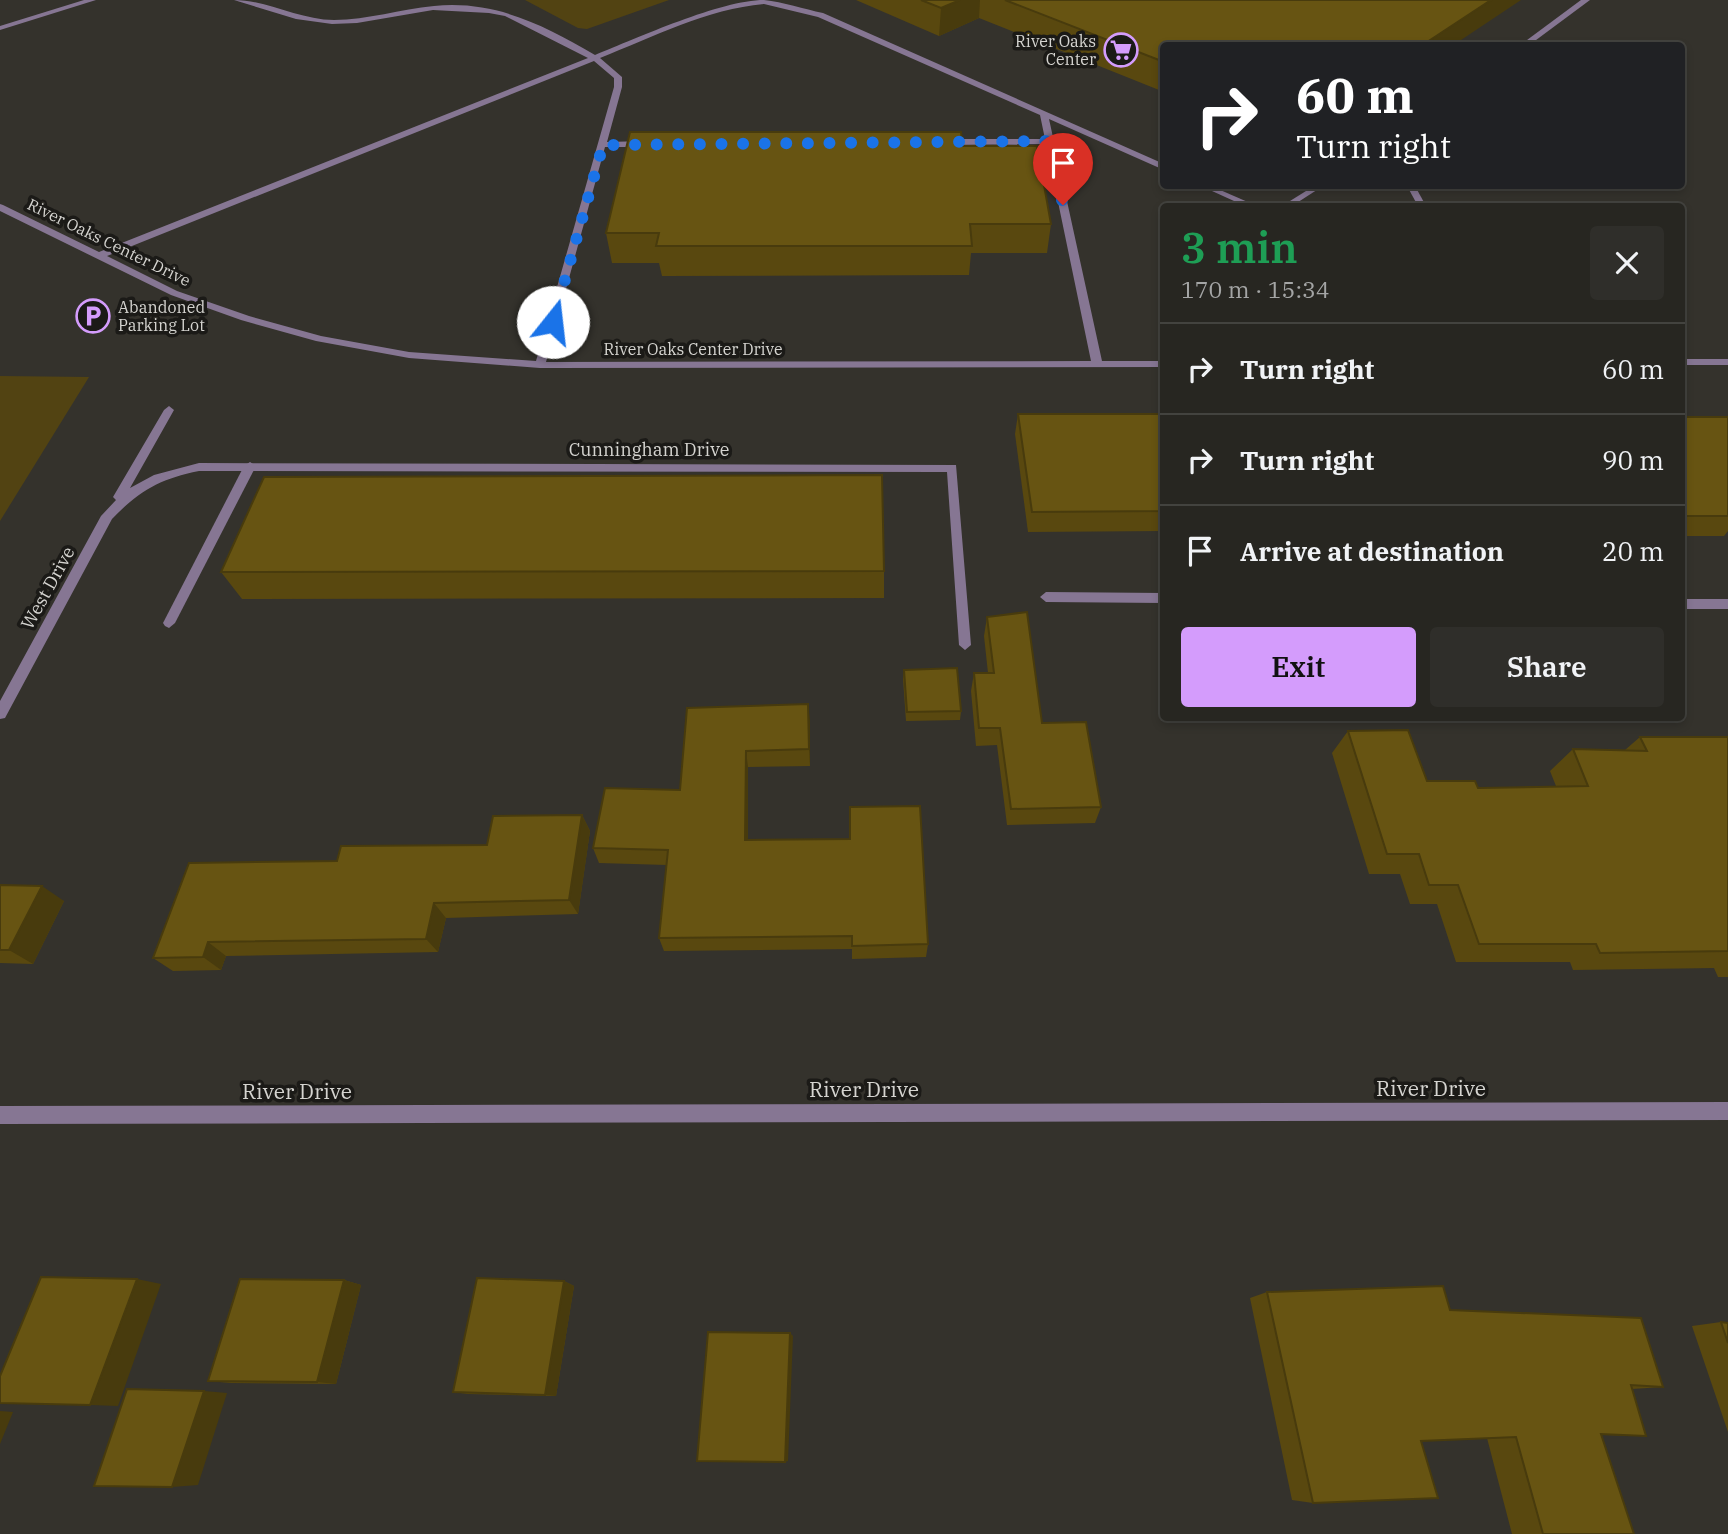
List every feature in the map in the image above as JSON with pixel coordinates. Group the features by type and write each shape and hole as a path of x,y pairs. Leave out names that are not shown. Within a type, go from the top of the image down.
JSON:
{"street":[{"path":"0,28 92,0"},
{"path":"239,0 307,20 333,22 361,20 435,4 507,14 590,57 611,69 618,77 603,145 540,365"},
{"path":"1528,42 1586,0"},
{"path":"99,256 590,57 712,11 739,4 764,2 820,15 1160,165"},
{"path":"1044,114 1097,364"},
{"path":"929,142 1050,141"},
{"path":"603,145 655,144"},
{"path":"1212,189 1245,203"},
{"path":"1292,203 1314,189"},
{"name":"River Oaks Center Drive","path":"0,207 174,293 245,318 320,339 409,355 540,365 1160,364"},
{"path":"1685,362 1728,362"},
{"name":"West Drive","path":"0,713 107,516 169,410"},
{"path":"169,623 250,466"},
{"name":"Cunningham Drive","path":"169,473 199,467 250,466 952,468 965,645"},
{"name":"West Drive","path":"107,516 132,489 169,473"},
{"path":"1046,597 1160,598"},
{"path":"1685,604 1728,604"},
{"name":"River Drive","path":"0,1115 1728,1111"}],"shaded area":[{"path":"525,0 669,0 587,29 578,28"},
{"path":"0,376 89,377 0,521"}],"building":[{"path":"921,0 960,0 941,8"},
{"name":"River Oaks Center","path":"1005,0 1491,0 1427,42 1160,42 1160,60"},
{"path":"630,132 961,132 963,146 1037,146 1051,224 970,224 972,246 656,246 659,233 606,233"},
{"path":"1018,414 1160,414 1160,511 1032,512"},
{"path":"1685,417 1728,417 1728,516 1685,516"},
{"path":"882,475 884,571 221,572 264,477"},
{"path":"1027,612 1042,723 1086,722 1101,807 1011,809 1000,728 979,728 974,673 994,673 987,617"},
{"path":"957,668 961,711 907,712 904,670"},
{"path":"808,704 809,749 746,751 745,840 850,839 850,807 920,806 928,944 852,946 852,936 659,938 668,850 593,848 605,788 680,790 687,708"},
{"path":"1408,730 1427,781 1475,781 1478,788 1588,786 1573,749 1647,751 1640,737 1728,737 1728,951 1600,953 1596,944 1479,944 1458,885 1429,885 1419,854 1387,854 1348,731"},
{"path":"582,815 569,900 434,903 426,939 208,942 203,957 153,958 189,863 337,861 341,846 487,845 493,816"},
{"path":"0,885 42,886 9,950 0,950"},
{"path":"41,1277 137,1279 90,1405 0,1403 0,1376"},
{"path":"477,1278 564,1281 545,1395 453,1392"},
{"path":"240,1279 344,1280 317,1382 208,1381"},
{"path":"1443,1286 1450,1310 1641,1318 1663,1387 1631,1385 1646,1436 1601,1434 1634,1534 1543,1534 1516,1437 1421,1441 1438,1498 1313,1503 1267,1292"},
{"path":"1721,1322 1728,1323 1728,1343"},
{"path":"708,1332 790,1333 785,1462 697,1461"},
{"path":"127,1389 204,1391 172,1487 94,1486"}],"place":[{"name":"River Oaks Center","path":"1121,50"},
{"name":"Abandoned Parking Lot","path":"93,316"}],"route":[{"path":"553,322 603,145 1050,141 1063,205"}]}
